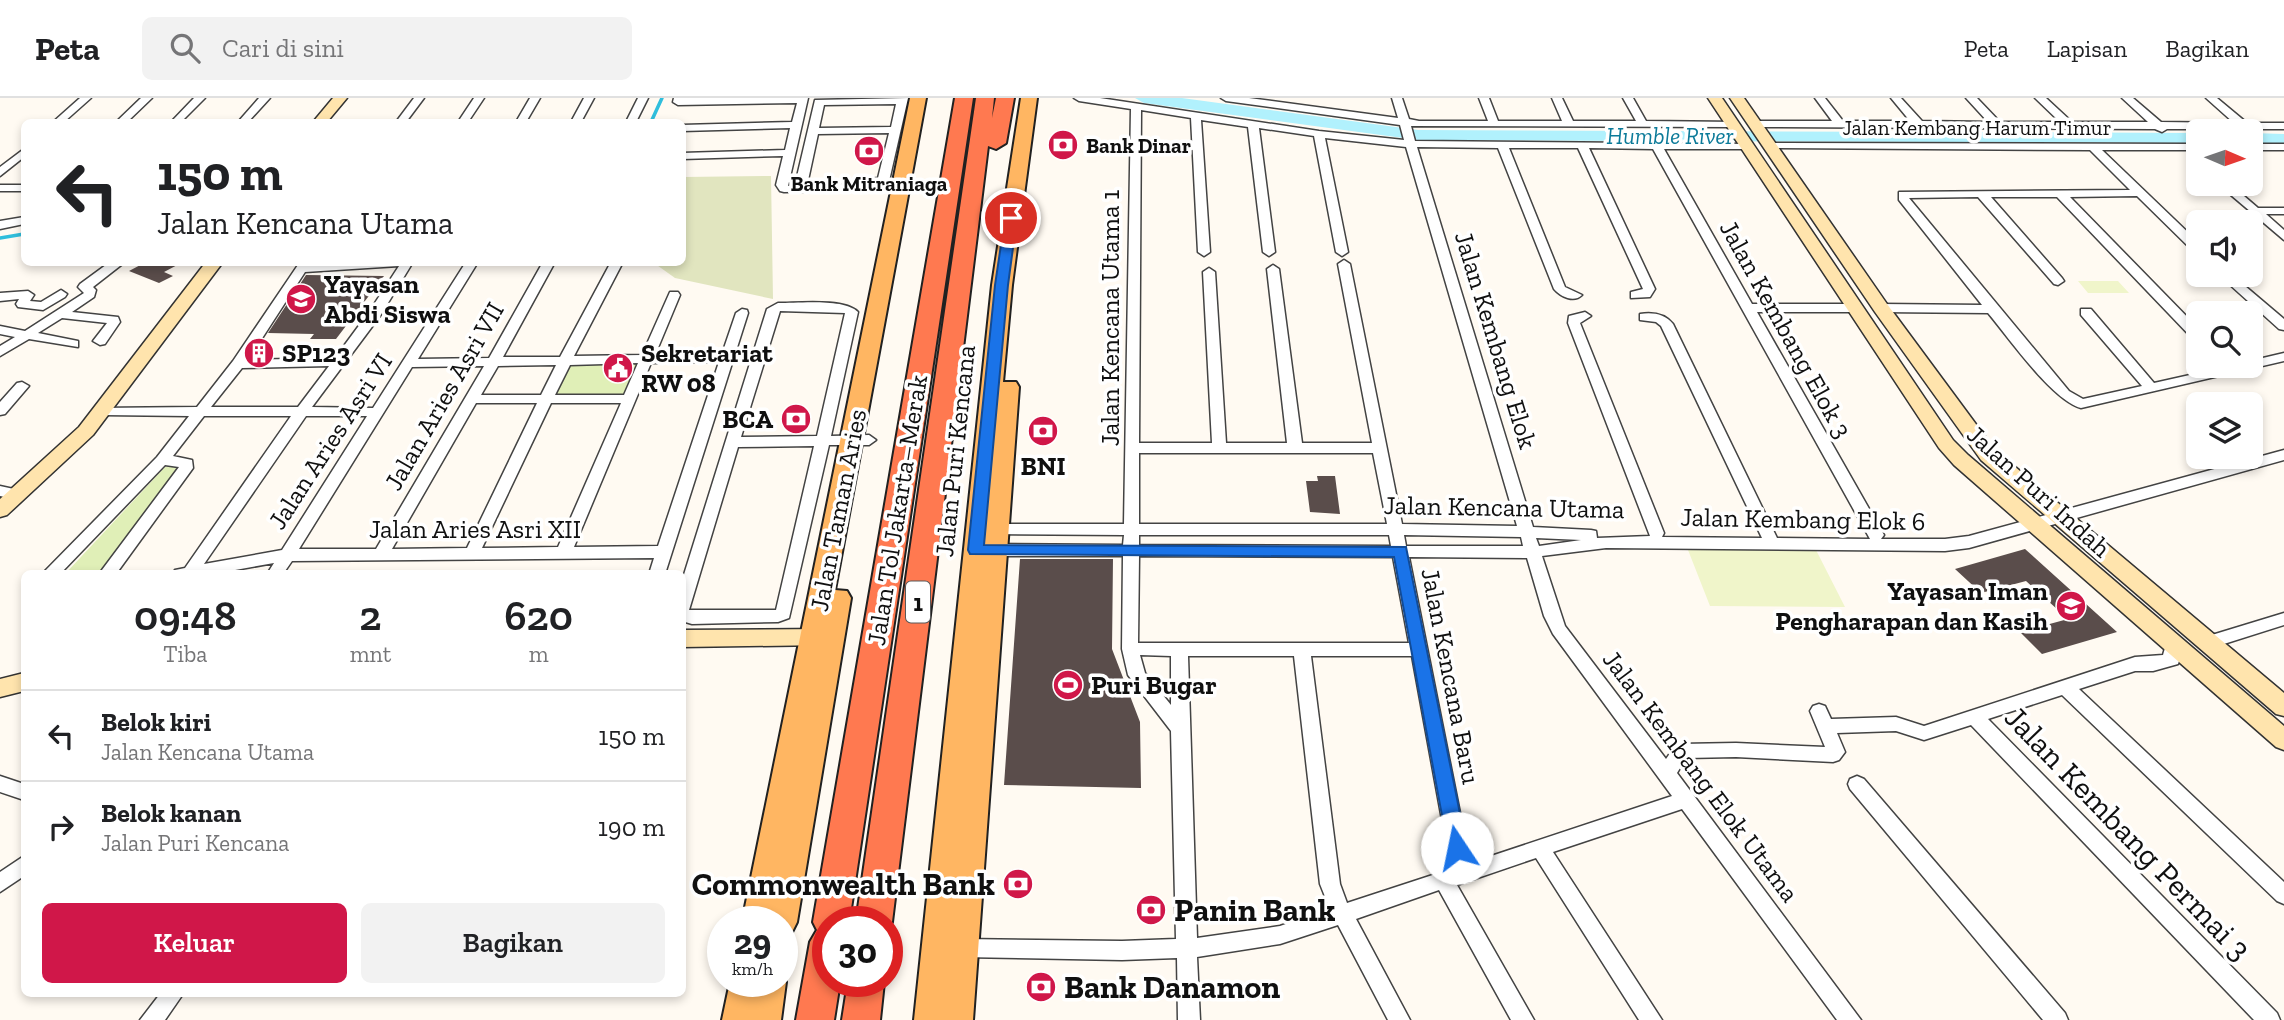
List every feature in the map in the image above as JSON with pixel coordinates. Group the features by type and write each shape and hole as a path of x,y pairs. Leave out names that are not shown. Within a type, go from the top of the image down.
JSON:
{"highway":[{"path":"939,256 930,248 928,229 948,98"},
{"name":"Jalan Tol Jakarta–Merak","path":"834,906 964,98"},
{"name":"Jalan Tol Jakarta–Merak","path":"876,906 985,98"},
{"path":"971,211 982,196 987,182 1005,98"},
{"path":"815,1020 819,997"},
{"path":"861,1020 864,997"}],"main road":[{"path":"322,119 340,98"},
{"name":"Jalan Taman Aries","path":"895,186 928,98"},
{"name":"Jalan Puri Kencana","path":"957,1020 1002,285 1029,98"},
{"name":"Jalan Puri Kencana","path":"932,1020 1036,98"},
{"name":"Jalan Puri Indah","path":"1715,98 1947,444 2177,652 2284,740"},
{"name":"Jalan Puri Indah","path":"1737,98 1881,308 1988,455 2284,707"},
{"name":"Jalan Taman Aries","path":"762,906 822,637 861,441 908,99"},
{"path":"0,510 9,493 86,431 212,266"},
{"path":"686,639 822,637"},
{"name":"Jalan Taman Aries","path":"783,906 822,637"},
{"path":"0,688 21,683"},
{"path":"739,1020 743,997"},
{"path":"764,1020 768,997"}],"street":[{"path":"62,119 86,98"},
{"path":"124,119 146,98"},
{"path":"179,119 200,98"},
{"path":"246,119 265,98"},
{"path":"403,119 419,98"},
{"path":"465,119 479,98"},
{"path":"523,119 535,98"},
{"path":"578,119 589,98"},
{"path":"632,119 643,98"},
{"path":"1080,98 1319,134 1411,143 1656,145 1740,135"},
{"path":"1228,98 1406,125 1643,124 1740,135"},
{"path":"1309,98 1312,110"},
{"name":"Jalan Kembang Elok","path":"1397,98 1534,552"},
{"path":"1484,98 1494,124"},
{"path":"1557,98 1569,124"},
{"path":"1628,98 1643,124"},
{"path":"1819,98 1840,124"},
{"path":"1896,98 1919,125"},
{"path":"1971,98 1997,125"},
{"path":"2040,98 2069,125"},
{"path":"2127,98 2186,149"},
{"path":"2211,98 2236,119"},
{"path":"680,100 803,99 782,185 784,189 801,186 895,186 895,130 908,99 819,100 801,186"},
{"name":"Jalan Kencana Utama 1","path":"1130,649 1136,106"},
{"path":"1196,116 1204,252"},
{"path":"1253,124 1269,252"},
{"path":"1757,126 1840,124 2186,127"},
{"path":"686,128 797,125"},
{"path":"2263,126 2284,126"},
{"path":"813,131 895,130"},
{"name":"Jalan Kencana Baru","path":"1319,134 1419,650 1453,877 1523,1020"},
{"name":"Jalan Kembang Harum Timur","path":"1770,144 2186,146"},
{"path":"1502,145 1560,289 1567,294 1576,295"},
{"path":"1582,145 1649,289 1646,294 1635,295"},
{"name":"Jalan Kembang Elok 3","path":"1656,145 1876,535"},
{"path":"2093,147 2186,237"},
{"path":"2263,147 2284,147"},
{"path":"2270,147 2284,159"},
{"path":"686,156 791,153"},
{"path":"0,173 21,155"},
{"path":"0,188 21,188"},
{"path":"1981,192 2058,281"},
{"path":"2140,192 1906,193 1902,196 1993,309 2073,401 2089,405 2192,378"},
{"path":"2060,193 2186,324"},
{"path":"2238,196 2255,210"},
{"path":"2263,211 2284,211"},
{"path":"2263,217 2284,236"},
{"path":"1,226 21,222"},
{"path":"0,352 90,294 90,290 84,287 113,266"},
{"path":"54,570 162,460 238,364 304,266"},
{"path":"188,570 375,313 404,266"},
{"name":"Jalan Aries Asri VI","path":"277,570 470,266"},
{"name":"Jalan Aries Asri VII","path":"381,554 494,361 546,266"},
{"path":"472,553 565,360 615,266"},
{"path":"1273,269 1295,448"},
{"path":"1209,272 1219,448"},
{"path":"2239,287 2284,326"},
{"path":"0,297 28,295 22,304 41,306 61,294"},
{"path":"563,554 674,295"},
{"path":"686,596 774,308 841,307 852,312 783,614 692,618 686,616"},
{"path":"1748,308 1854,308"},
{"path":"1881,308 1993,309"},
{"path":"2086,312 2152,389"},
{"path":"658,570 742,313"},
{"path":"60,314 113,320 100,341"},
{"path":"1584,316 1574,319 1574,323 1661,537"},
{"path":"1645,317 1659,318 1667,324 1769,538 1876,535 1942,540 1954,535 2063,518 2284,455"},
{"path":"0,330 73,344"},
{"path":"2263,362 2284,357"},
{"path":"410,363 729,358"},
{"path":"238,364 337,362"},
{"path":"0,411 22,386"},
{"path":"471,399 630,399"},
{"path":"103,411 376,412"},
{"path":"735,442 861,441"},
{"path":"1133,449 1380,448"},
{"path":"110,570 187,463 162,460"},
{"name":"Jalan Kencana Utama","path":"986,540 1132,529 1528,530 1575,536 1661,537"},
{"name":"Jalan Kembang Elok 6","path":"1573,546 1661,537 1942,540"},
{"name":"Jalan Kencana Utama","path":"986,540 1132,551 1534,552 1573,546"},
{"name":"Jalan Aries Asri XII","path":"203,570 286,555 664,552"},
{"name":"Jalan Kembang Elok Utama","path":"1534,552 1552,616 1559,630 1850,1020"},
{"path":"2208,643 2284,620"},
{"path":"1180,729 1137,675 1130,649 1419,650"},
{"path":"1179,649 1189,1020"},
{"path":"1302,650 1330,884 1399,1020"},
{"path":"1667,773 1681,751 1736,750 1833,755 1836,752 1823,719 1896,724 1924,733 2135,664 2153,664 2172,659 2177,652"},
{"path":"2066,688 2284,895"},
{"name":"Jalan Kembang Permai 3","path":"1975,717 2269,1020"},
{"path":"0,784 21,791"},
{"path":"1857,784 2057,1020"},
{"path":"962,948 1187,949 1252,942 1687,799"},
{"path":"1540,848 1651,1020"},
{"path":"0,883 21,867"},
{"path":"151,1020 170,997"}],"green space":[{"path":"771,176 773,299 675,278 658,266 686,266 686,177"},
{"path":"2078,281 2118,281 2129,293 2088,293"},
{"path":"638,362 623,397 550,397 568,365"},
{"path":"165,467 182,467 106,570 69,570"},
{"path":"1688,550 1816,550 1845,607 1710,606"}],"building":[{"path":"138,266 175,266 164,272 173,276 159,283 129,271"},
{"name":"Yayasan Abdi Siswa","path":"306,275 384,276 336,339 310,339 314,334 268,333"},
{"path":"1317,476 1335,476 1340,514 1310,512 1306,481 1318,481"},
{"name":"Yayasan Iman Pengharapan dan Kasih","path":"2025,549 2117,632 2042,654 2020,632 2068,619 2026,581 1981,593 1955,569"},
{"name":"Puri Bugar","path":"1020,559 1113,559 1112,649 1140,722 1141,788 1004,785"}],"waterway":[{"path":"652,119 662,98"},
{"name":"Humble River","path":"1144,98 1418,135 2186,138"},
{"name":"Humble River","path":"2263,138 2284,139"},
{"path":"0,238 21,234"}],"place":[{"name":"Bank Dinar","path":"1063,145"},
{"name":"Bank Mitraniaga","path":"869,151"},
{"name":"Yayasan Abdi Siswa","path":"301,299"},
{"name":"SP123","path":"259,353"},
{"name":"Sekretariat RW 08","path":"618,368"},
{"name":"BCA","path":"796,419"},
{"name":"BNI","path":"1043,431"},
{"name":"Yayasan Iman Pengharapan dan Kasih","path":"2071,606"},
{"name":"Puri Bugar","path":"1068,685"},
{"name":"Commonwealth Bank","path":"1018,884"},
{"name":"Panin Bank","path":"1151,910"},
{"name":"Bank Danamon","path":"1041,987"}],"route":[{"path":"1011,218 975,550 1401,551 1457,848"}]}
